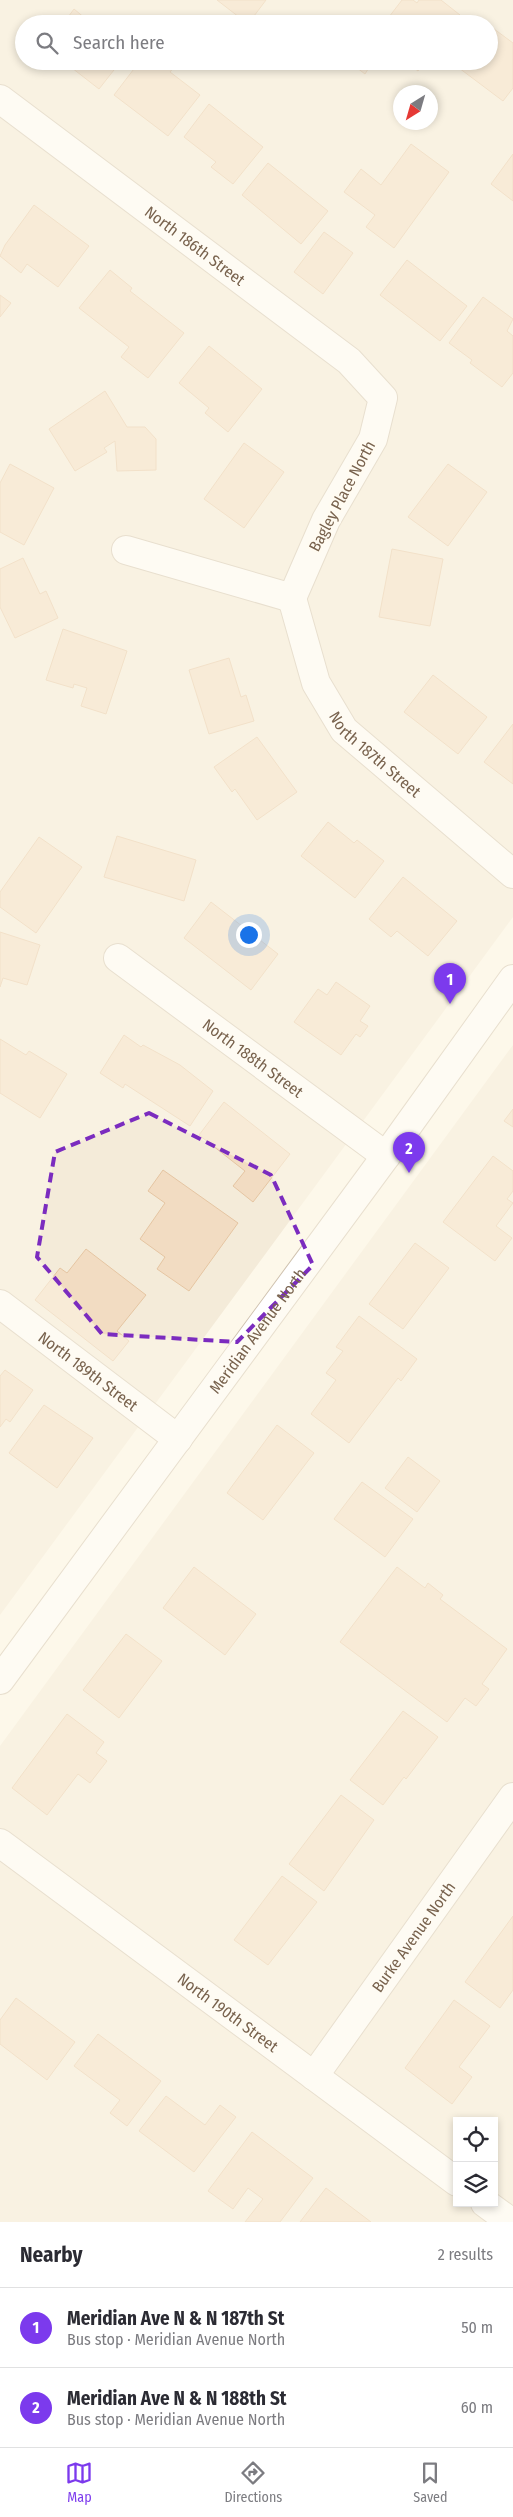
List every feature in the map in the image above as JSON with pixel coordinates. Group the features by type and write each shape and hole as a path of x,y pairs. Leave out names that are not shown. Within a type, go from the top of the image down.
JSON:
{"street":[{"name":"North 186th Street","path":"0,99 349,361 384,398"},
{"name":"Bagley Place North","path":"292,598 326,520 373,439 384,398"},
{"path":"126,550 292,598"},
{"name":"North 187th Street","path":"292,598 316,683 344,730 513,874"},
{"name":"North 188th Street","path":"118,958 386,1156"},
{"name":"Meridian Avenue North","path":"0,1680 386,1156 513,979"},
{"name":"North 189th Street","path":"0,1304 178,1439"},
{"name":"Burke Avenue North","path":"314,2076 513,1797"},
{"name":"North 190th Street","path":"0,1843 453,2179"},
{"path":"490,2207 510,2222"}],"highlighted area":[{"path":"149,1113 271,1175 313,1265 237,1342 102,1334 37,1257 55,1152"}],"shaded area":[{"path":"0,0 513,0 513,917 0,1615"},
{"path":"513,1045 513,2222 0,2222 0,1746"}],"building":[{"path":"217,0 266,0 255,15 236,15"},
{"path":"402,0 413,0 417,3 419,0 441,0 460,15 391,15"},
{"path":"74,9 81,15 70,15"},
{"path":"498,32 513,43 513,88 503,101 462,70 498,70"},
{"path":"75,70 114,70 99,89"},
{"path":"133,70 172,70 170,72 200,95 168,136 114,95"},
{"path":"209,104 263,147 233,184 211,167 216,162 184,137"},
{"path":"411,144 449,172 394,248 366,227 375,215 344,192 361,169 381,185"},
{"path":"513,154 513,201 491,184"},
{"path":"268,163 328,211 301,244 242,195"},
{"path":"34,205 89,246 58,287 27,264 21,273 0,256 5,245"},
{"path":"324,232 353,253 323,294 294,272"},
{"path":"407,260 467,306 440,341 380,295"},
{"path":"110,270 132,288 130,291 184,333 148,378 121,357 129,347 79,308"},
{"path":"0,295 11,303 0,317"},
{"path":"483,297 513,319 507,331 513,336 513,373 502,387 470,363 472,360 449,343"},
{"path":"209,346 262,389 228,432 205,413 209,408 179,383"},
{"path":"105,391 127,427 145,427 156,439 156,470 117,471 115,441 104,448 107,452 75,471 49,429"},
{"path":"244,443 284,472 244,528 204,499"},
{"path":"10,464 54,488 24,545 0,532 0,483"},
{"path":"448,464 487,492 448,546 408,517"},
{"path":"392,549 443,559 430,626 379,617"},
{"path":"23,558 40,594 46,591 58,618 15,638 0,607 0,569"},
{"path":"63,629 127,651 106,714 81,706 87,688 74,684 73,688 46,680"},
{"path":"229,658 241,697 246,695 254,721 209,734 189,670"},
{"path":"433,675 487,717 458,754 404,712"},
{"path":"513,724 513,784 484,762"},
{"path":"257,737 297,792 257,820 235,789 232,792 214,767"},
{"path":"328,822 354,843 357,840 384,861 355,898 301,856"},
{"path":"117,836 196,860 184,901 104,877"},
{"path":"39,837 82,867 36,933 0,907 0,892"},
{"path":"403,877 457,921 428,956 397,931 391,937 369,919"},
{"path":"211,902 278,954 251,990 184,938"},
{"path":"0,932 40,945 27,985 3,978 0,987"},
{"path":"336,982 370,1006 360,1021 368,1026 360,1037 356,1034 341,1055 294,1022 318,989 327,995"},
{"path":"124,1035 141,1047 143,1045 180,1065 213,1091 190,1126 125,1084 123,1088 100,1073"},
{"path":"0,1039 26,1055 29,1051 67,1074 40,1118 0,1093"},
{"path":"224,1102 290,1154 253,1202 233,1186 245,1171 199,1135"},
{"path":"513,1109 513,1127 504,1121"},
{"path":"493,1156 513,1171 513,1191 507,1199 513,1203 496,1226 512,1238 495,1261 443,1222"},
{"path":"163,1170 238,1223 189,1291 157,1269 165,1257 140,1239 165,1203 148,1191"},
{"path":"415,1243 449,1268 403,1329 369,1304"},
{"path":"86,1249 146,1295 117,1331 129,1341 113,1361 35,1300 60,1268 67,1273"},
{"path":"359,1316 417,1359 401,1381 398,1378 349,1443 311,1414 336,1380 326,1373 343,1351 336,1347"},
{"path":"5,1370 33,1390 10,1422 6,1419 0,1427 0,1376"},
{"path":"44,1405 93,1438 57,1488 9,1453"},
{"path":"277,1425 314,1453 263,1520 227,1493"},
{"path":"408,1457 440,1481 417,1512 385,1488"},
{"path":"362,1482 413,1519 385,1557 334,1519"},
{"path":"194,1567 256,1614 225,1655 163,1608"},
{"path":"397,1567 425,1588 428,1583 443,1595 440,1599 507,1649 482,1684 489,1689 476,1706 465,1698 447,1722 340,1642"},
{"path":"126,1634 162,1661 119,1718 83,1690"},
{"path":"403,1711 438,1737 406,1779 404,1777 383,1805 350,1780"},
{"path":"67,1714 104,1742 96,1753 107,1761 90,1783 78,1774 47,1815 12,1788"},
{"path":"341,1795 374,1820 324,1891 289,1864"},
{"path":"282,1876 317,1902 268,1965 234,1940"},
{"path":"513,1916 513,1990 500,2008 465,1982"},
{"path":"16,1998 75,2042 47,2080 0,2044 0,2020"},
{"path":"454,2000 490,2026 459,2067 472,2077 452,2104 405,2068"},
{"path":"98,2034 161,2081 127,2126 110,2113 120,2100 74,2066"},
{"path":"166,2096 205,2125 220,2105 236,2117 194,2172 139,2131"},
{"path":"252,2132 313,2178 280,2222 245,2222 263,2199 248,2188 233,2209 208,2191"},
{"path":"326,2188 371,2222 300,2222"}],"place":[{"name":"Meridian Ave N & N 187th St","path":"450,1004"},
{"name":"Meridian Ave N & N 188th St","path":"409,1173"}]}
